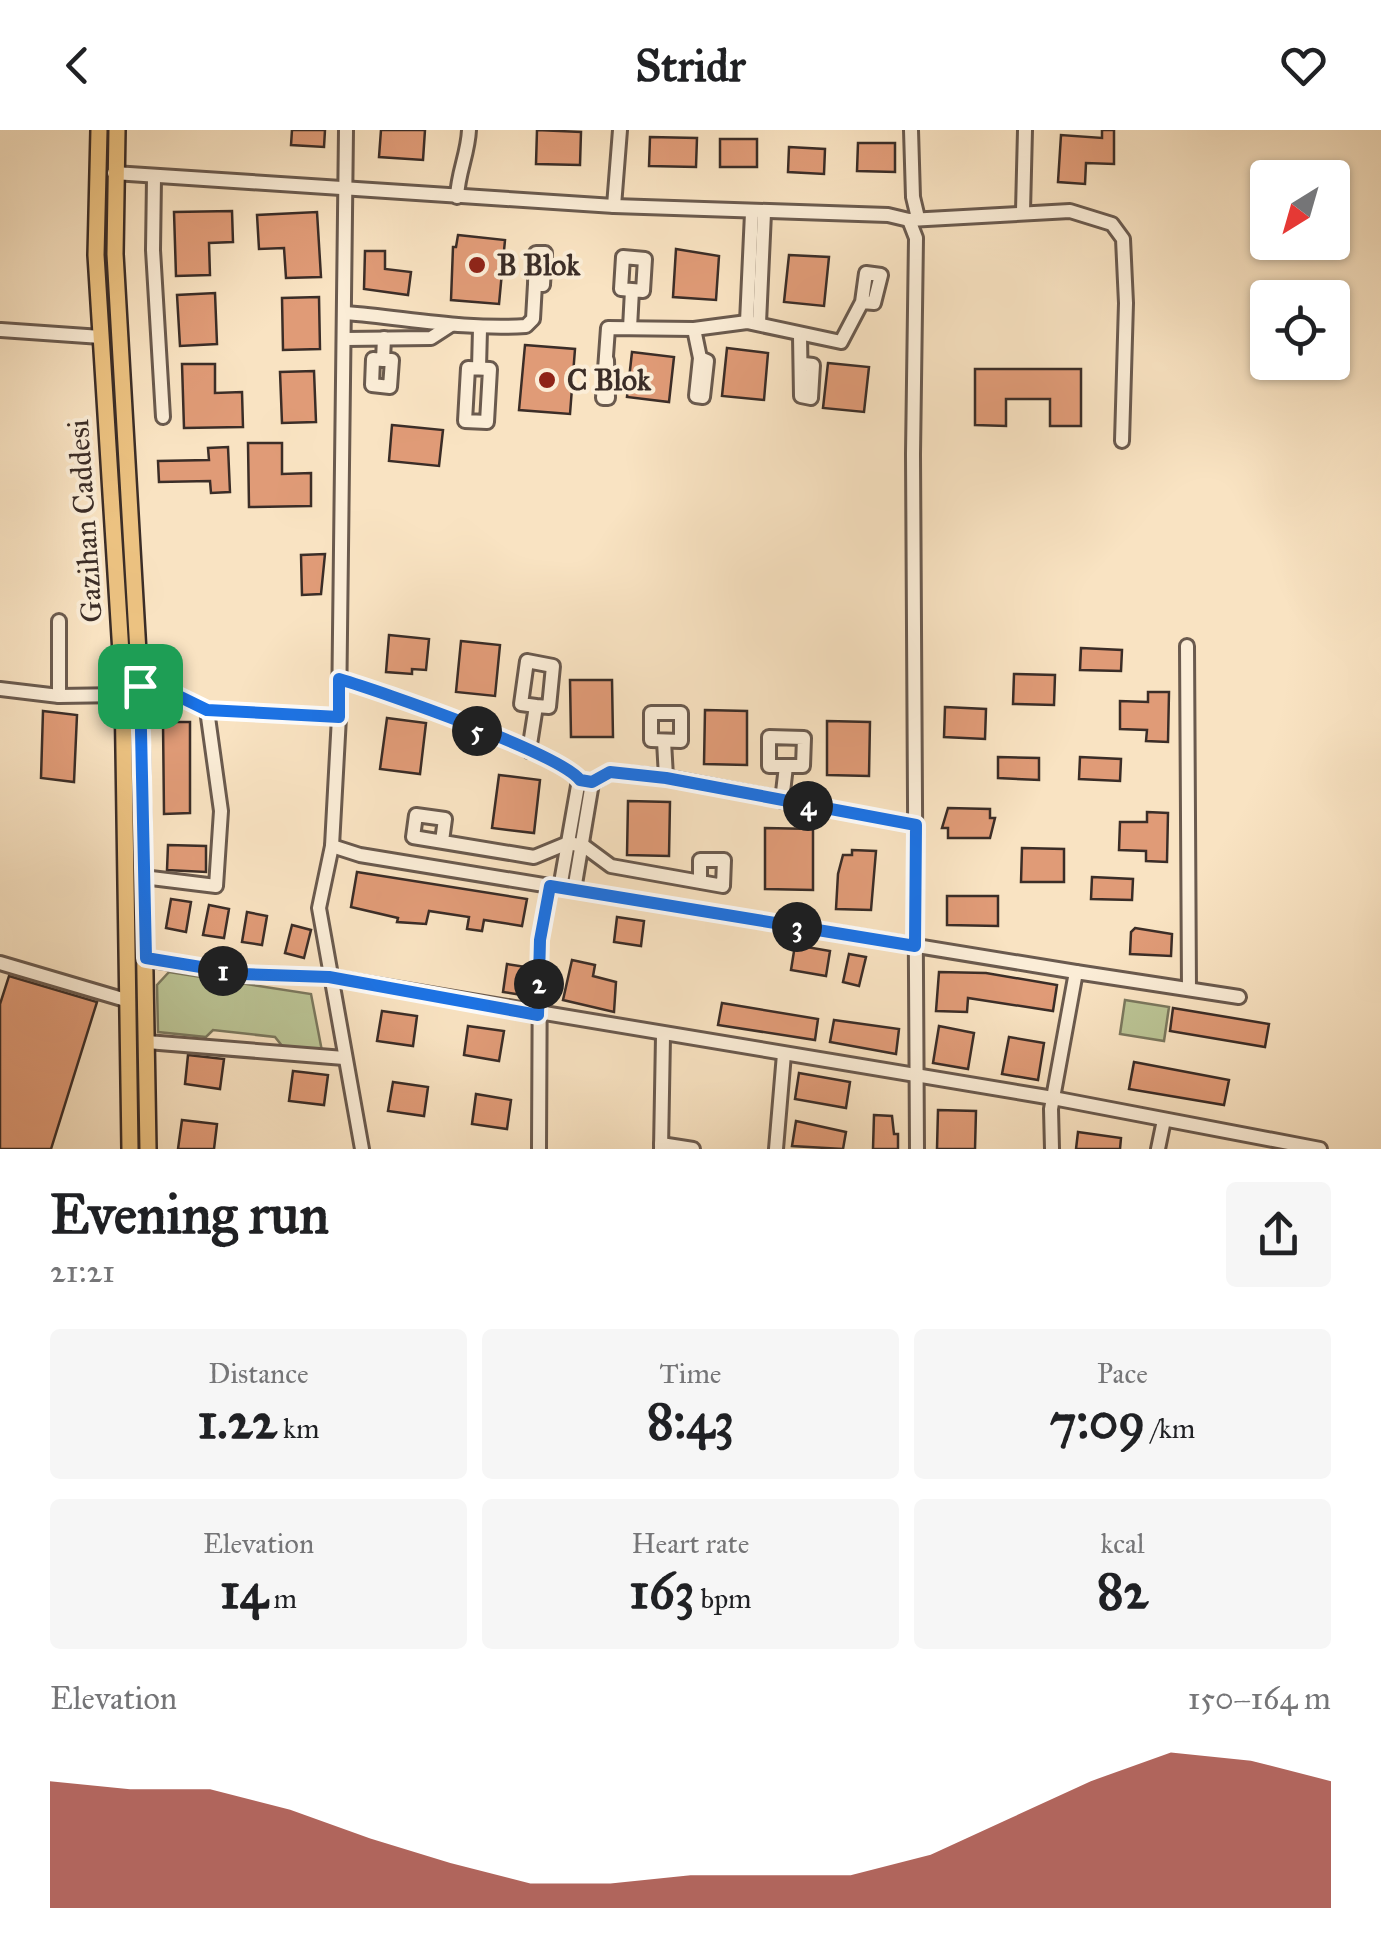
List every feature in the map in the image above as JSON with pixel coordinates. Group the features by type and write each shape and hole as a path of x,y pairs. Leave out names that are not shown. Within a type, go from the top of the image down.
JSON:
{"main road":[{"name":"Gazihan Caddesi","path":"99,130 95,189 101,337 123,695 130,1149"},
{"name":"Gazihan Caddesi","path":"117,130 116,270 140,686 148,1149"}],"street":[{"path":"346,130 339,717 332,846 320,908 362,1149"},
{"path":"456,198 458,166 468,151 468,130"},
{"path":"614,206 620,130"},
{"path":"911,130 916,238 917,1149"},
{"path":"1024,211 1025,130"},
{"path":"114,173 456,198 758,213 914,219 1024,211 1070,212 1112,224 1123,239 1126,303 1122,441"},
{"path":"154,178 152,250 163,417"},
{"path":"753,322 758,213"},
{"path":"346,313 431,319 480,329 526,326 533,319 536,284"},
{"path":"630,328 632,290"},
{"path":"607,360 608,328 694,329 753,322 800,336 840,342 862,302"},
{"path":"345,339 431,338 451,325"},
{"path":"479,368 480,329"},
{"path":"694,329 700,358"},
{"path":"1,330 101,337"},
{"path":"800,336 804,364"},
{"path":"383,360 384,338"},
{"path":"59,621 59,696"},
{"path":"1187,646 1189,988"},
{"path":"339,679 529,751 586,781"},
{"path":"140,686 164,689 207,710 339,717"},
{"path":"0,689 59,696 123,695"},
{"path":"529,751 536,706"},
{"path":"143,877 216,886 221,810 207,710"},
{"path":"664,741 666,778"},
{"path":"782,802 786,766"},
{"path":"586,781 610,772 666,778 916,825"},
{"path":"561,888 568,843 586,781"},
{"path":"539,1149 540,940 561,888 584,846 586,781"},
{"path":"442,842 534,857 568,843 584,846 611,866 700,882"},
{"path":"332,846 360,855 1239,996"},
{"path":"146,958 243,974 329,977 663,1036 1052,1098 1320,1149"},
{"path":"0,963 129,1000"},
{"path":"1052,1149 1052,1098 1076,972"},
{"path":"663,1036 662,1147 693,1149"},
{"path":"147,1042 344,1058"},
{"path":"776,1149 784,1054"},
{"path":"1158,1149 1164,1120"}],"green space":[{"path":"169,972 311,994 322,1051 283,1047 275,1037 213,1030 206,1037 158,1032 157,985"},
{"path":"1125,1000 1169,1007 1164,1041 1120,1034"}],"building":[{"path":"292,130 325,130 324,147 291,145"},
{"path":"381,130 425,130 423,160 379,157"},
{"path":"537,130 581,132 580,165 536,164"},
{"path":"1102,130 1114,130 1114,164 1086,163 1085,184 1058,182 1061,135 1102,138"},
{"path":"650,137 697,138 696,167 649,166"},
{"path":"720,139 757,139 757,167 720,167"},
{"path":"858,143 895,143 895,172 857,171"},
{"path":"789,147 825,149 824,174 788,172"},
{"path":"232,211 233,242 209,243 210,275 176,276 174,212"},
{"path":"317,212 321,277 286,278 284,248 259,249 257,215"},
{"name":"B Blok","path":"458,235 505,240 499,304 451,300 453,247"},
{"path":"676,249 719,256 716,300 673,297"},
{"path":"365,251 385,251 385,269 411,272 408,295 364,289"},
{"path":"789,255 829,257 824,306 784,302"},
{"path":"215,293 217,344 180,346 177,295"},
{"path":"319,297 320,349 283,350 282,298"},
{"name":"C Blok","path":"525,345 575,349 570,414 519,410"},
{"path":"727,348 768,353 764,400 722,396"},
{"path":"632,352 674,357 669,402 627,397"},
{"path":"828,363 869,367 864,412 823,408"},
{"path":"182,364 215,364 215,393 242,392 243,427 184,428"},
{"path":"975,369 1081,369 1081,426 1050,426 1050,399 1006,399 1006,426 975,425"},
{"path":"314,371 316,422 282,423 280,372"},
{"path":"392,425 443,430 439,466 389,461"},
{"path":"248,443 282,443 282,474 311,473 311,506 249,507"},
{"path":"228,447 230,492 211,493 210,481 159,482 158,461 209,460 208,448"},
{"path":"325,554 321,594 302,595 301,555"},
{"path":"389,635 429,639 426,670 412,669 412,674 386,672"},
{"path":"461,641 500,645 495,696 456,692"},
{"path":"1081,648 1122,650 1121,671 1080,670"},
{"path":"1014,674 1055,675 1054,705 1013,704"},
{"path":"570,680 612,680 613,737 571,737"},
{"path":"1148,692 1169,692 1168,742 1146,741 1147,730 1120,729 1120,701 1148,702"},
{"path":"945,707 986,709 985,739 944,737"},
{"path":"705,710 747,711 747,765 704,764"},
{"path":"43,711 77,715 74,782 41,778"},
{"path":"387,718 426,723 420,774 380,769"},
{"path":"827,721 870,722 869,776 827,775"},
{"path":"163,722 190,722 190,813 164,814"},
{"path":"998,757 1039,758 1039,780 998,778"},
{"path":"1080,757 1121,759 1120,781 1079,779"},
{"path":"499,775 540,780 534,833 492,828"},
{"path":"628,801 670,802 669,856 627,855"},
{"path":"948,808 990,809 990,818 995,818 990,838 948,838 948,828 942,828"},
{"path":"1147,812 1168,813 1167,862 1146,861 1146,851 1119,850 1120,822 1147,822"},
{"path":"765,828 813,829 813,890 765,889"},
{"path":"168,845 206,846 206,872 167,870"},
{"path":"1022,848 1064,849 1064,882 1021,882"},
{"path":"852,850 876,851 871,910 836,909 843,855 852,855"},
{"path":"357,872 527,899 522,926 484,920 482,931 467,929 469,917 429,911 426,924 397,922 398,918 351,907"},
{"path":"1092,877 1133,879 1132,900 1091,899"},
{"path":"947,896 998,896 998,926 947,925"},
{"path":"171,899 191,902 186,932 166,928"},
{"path":"209,905 229,909 224,938 203,935"},
{"path":"247,912 267,916 262,945 242,942"},
{"path":"617,917 644,921 641,946 614,942"},
{"path":"292,925 311,930 304,958 285,953"},
{"path":"1135,928 1172,934 1171,956 1130,954 1131,932"},
{"path":"795,945 830,951 826,976 791,970"},
{"path":"849,954 866,957 859,986 843,982"},
{"path":"572,960 595,965 593,976 616,982 614,1012 563,1000"},
{"path":"507,964 526,967 522,995 503,992"},
{"path":"939,972 986,973 1057,985 1053,1011 968,998 967,1012 936,1011"},
{"path":"9,976 97,1002 51,1149 0,1149 0,1004"},
{"path":"722,1003 818,1019 815,1040 718,1025"},
{"path":"1173,1008 1269,1024 1265,1047 1170,1031"},
{"path":"382,1011 417,1016 413,1046 377,1041"},
{"path":"834,1020 899,1029 896,1054 830,1042"},
{"path":"468,1026 504,1031 499,1061 464,1055"},
{"path":"939,1026 974,1033 968,1069 933,1063"},
{"path":"1009,1037 1044,1043 1038,1080 1002,1074"},
{"path":"188,1055 224,1059 220,1089 185,1084"},
{"path":"1134,1062 1229,1080 1224,1105 1129,1089"},
{"path":"293,1071 328,1075 324,1105 289,1101"},
{"path":"799,1073 850,1082 846,1108 795,1099"},
{"path":"393,1082 428,1087 424,1116 388,1111"},
{"path":"476,1094 511,1100 507,1129 472,1124"},
{"path":"938,1110 976,1111 975,1149 937,1149"},
{"path":"874,1115 892,1116 898,1149 873,1149"},
{"path":"182,1120 217,1124 214,1149 178,1149"},
{"path":"796,1121 846,1132 843,1149 792,1146"},
{"path":"1078,1132 1121,1138 1120,1149 1076,1149"}],"place":[{"name":"B Blok","path":"477,265"},
{"name":"C Blok","path":"547,380"}],"route":[{"path":"339,679 529,751 574,772 580,780 592,782 610,772 666,778 916,825 915,946 550,886 540,940 538,1015 329,977 243,974 146,958 140,686 164,689 207,710 339,717 339,679"}]}
